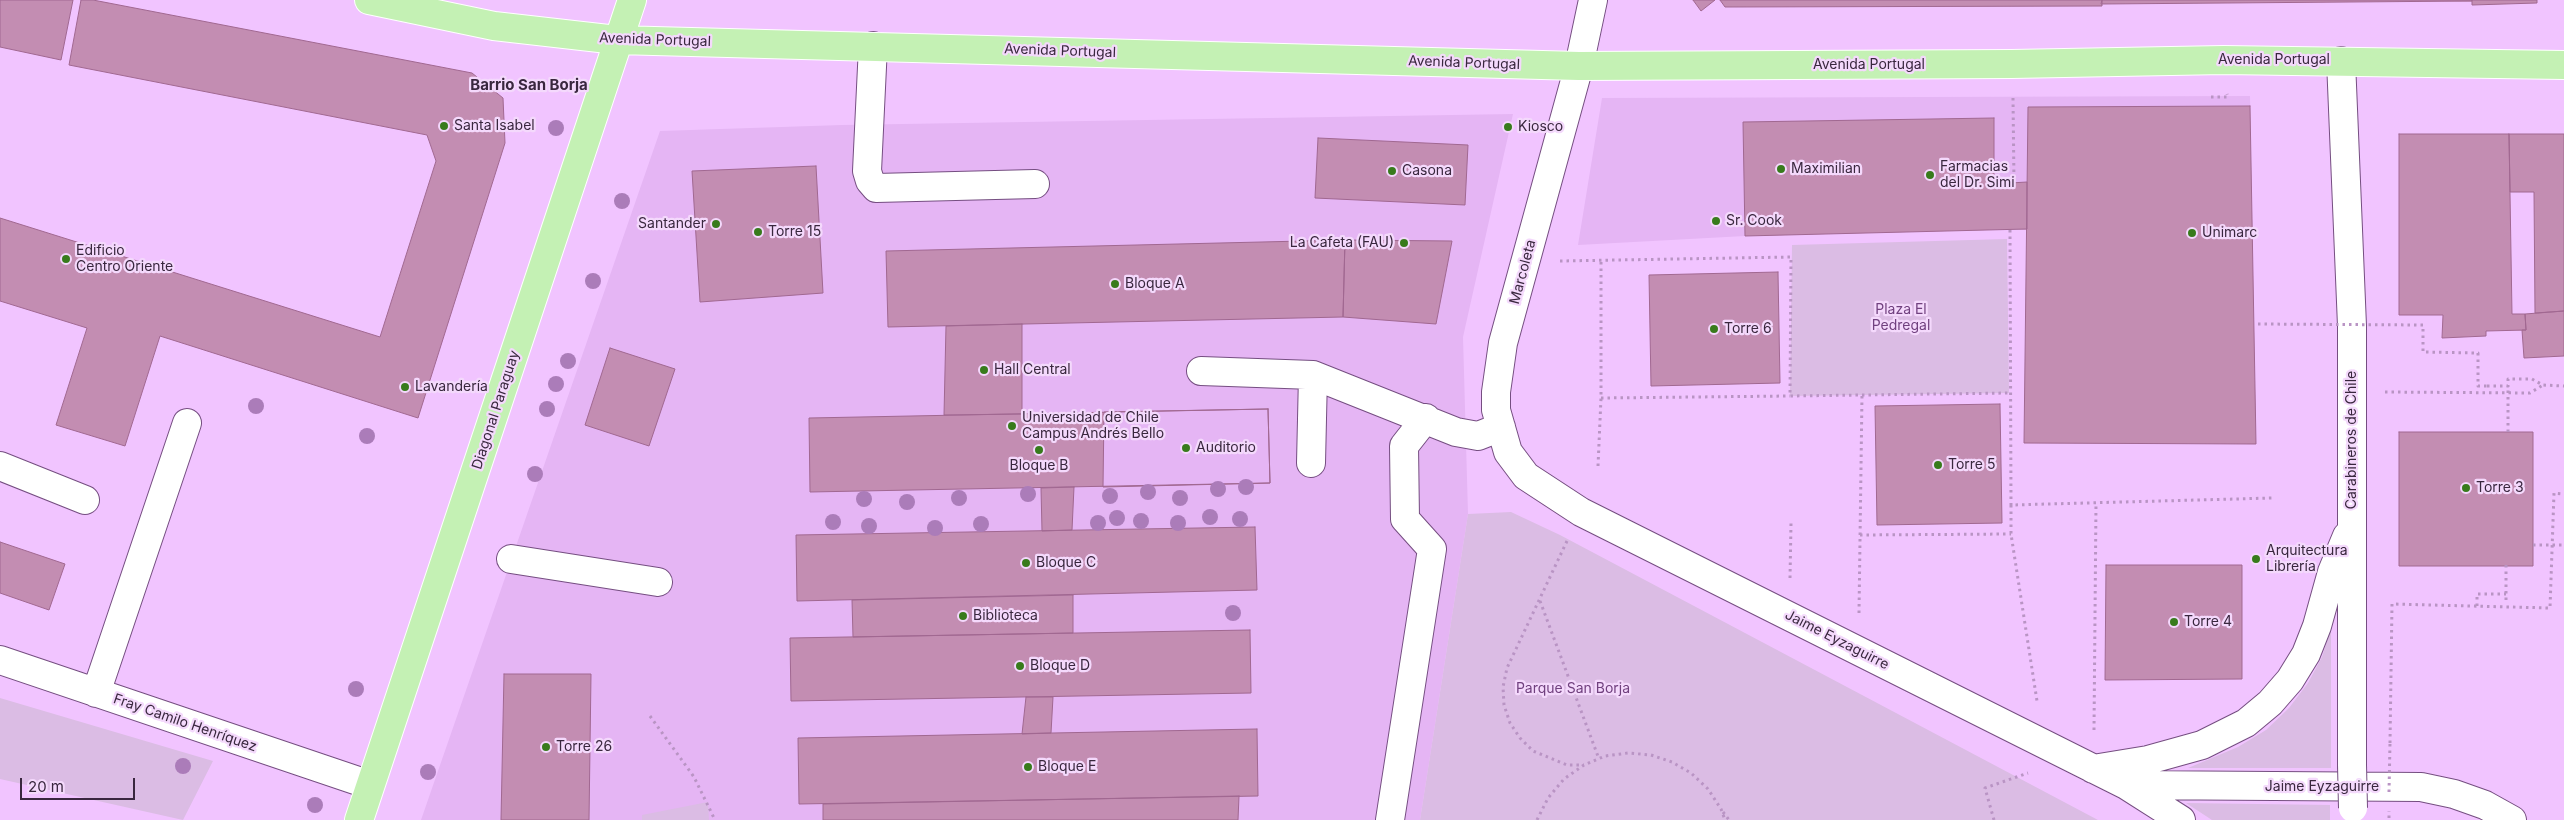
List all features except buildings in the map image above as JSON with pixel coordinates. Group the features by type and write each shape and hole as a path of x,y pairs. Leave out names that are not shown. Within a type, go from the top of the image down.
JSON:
{"main road":[{"name":"Avenida Portugal","path":"369,0 494,26 616,40 1579,66 2341,61 2564,65"},
{"name":"Diagonal Paraguay","path":"359,820 616,40 632,0"}],"street":[{"name":"Marcoleta","path":"1581,512 1526,476 1508,452 1496,410 1496,392 1503,342 1579,66 1593,0"},
{"path":"874,46 867,171 870,181 876,188 1036,184"},
{"name":"Carabineros de Chile","path":"2341,61 2352,326 2353,814"},
{"path":"1201,370 1312,375 1426,418 1456,432 1478,436 1501,427"},
{"path":"1311,463 1312,375"},
{"path":"1390,820 1432,549 1405,519 1404,446 1426,418"},
{"path":"96,693 187,423"},
{"path":"0,466 85,500"},
{"name":"Jaime Eyzaguirre","path":"1581,512 2126,785 2181,820"},
{"path":"2094,769 2148,760 2202,745 2225,736 2270,703 2290,680 2306,654 2318,626 2332,572 2352,526"},
{"path":"511,559 658,582"},
{"name":"Fray Camilo Henríquez","path":"0,660 370,785"},
{"name":"Jaime Eyzaguirre","path":"2126,785 2421,787 2454,794 2485,805 2512,820"}],"path":[{"path":"2013,97 2014,182"},
{"path":"1994,820 1985,788 2027,775 2044,744 2011,534 2009,393 2010,230"},
{"path":"1526,261 1792,257 1790,396"},
{"path":"1598,466 1601,398 1601,261"},
{"path":"2258,324 2423,325 2423,352 2478,353 2478,386 2508,386"},
{"path":"2508,432 2508,379 2532,379 2543,386"},
{"path":"2352,392 2530,393 2543,386 2564,386"},
{"path":"1601,398 2009,393"},
{"path":"1858,651 1862,395"},
{"path":"2389,800 2392,604 2550,608 2554,493 2564,494"},
{"path":"2011,505 2272,498"},
{"path":"2094,769 2096,503"},
{"path":"1581,512 1507,668 1503,687 1504,705 1510,723 1520,738 1533,751 1567,765 1584,765"},
{"path":"1789,616 1791,523"},
{"path":"1860,535 2011,534"},
{"path":"2533,544 2564,545"},
{"path":"2506,566 2506,602"},
{"path":"2477,606 2477,594 2506,594"},
{"path":"1539,600 1599,759"},
{"path":"650,716 694,777 715,820"},
{"path":"1537,820 1548,798 1564,779 1584,765 1599,759 1628,753 1651,755 1672,762 1691,773 1708,789 1729,820"},
{"path":"1721,809 1725,820"},
{"path":"2389,809 2389,818"}],"shaded area":[{"path":"2250,96 2256,444 2027,229 1745,236 1578,245 1602,98"},
{"name":"Universidad de Chile Campus Andrés Bello","path":"1513,114 1463,337 1468,514 1420,820 421,820 660,131 842,125"}],"green space":[{"name":"Plaza El Pedregal","path":"2007,239 2009,393 1790,396 1792,245"},
{"name":"Parque San Borja","path":"1511,512 1560,535 2098,820 1420,820 1468,514"},
{"path":"2331,628 2331,768 2188,768 2238,747 2266,730 2289,708 2308,683 2322,657"},
{"path":"0,698 213,761 183,820 0,779"},
{"path":"708,802 709,820 642,820 642,815"},
{"path":"2186,803 2330,805 2330,820 2212,820"}],"place":[{"name":"Santa Isabel","path":"444,126"},
{"name":"Kiosco","path":"1508,127"},
{"name":"Maximilian","path":"1781,169"},
{"name":"Casona","path":"1392,171"},
{"name":"Farmacias del Dr. Simi","path":"1930,175"},
{"name":"Sr. Cook","path":"1716,221"},
{"name":"Santander","path":"716,224"},
{"name":"Torre 15","path":"758,232"},
{"name":"Unimarc","path":"2192,233"},
{"name":"La Cafeta (FAU)","path":"1404,243"},
{"name":"Edificio Centro Oriente","path":"66,259"},
{"name":"Bloque A","path":"1115,284"},
{"name":"Torre 6","path":"1714,329"},
{"name":"Hall Central","path":"984,370"},
{"name":"Lavandería","path":"405,387"},
{"name":"Universidad de Chile Campus Andrés Bello","path":"1012,426"},
{"name":"Auditorio","path":"1186,448"},
{"name":"Bloque B","path":"1039,450"},
{"name":"Torre 5","path":"1938,465"},
{"name":"Torre 3","path":"2466,488"},
{"name":"Arquitectura Librería","path":"2256,559"},
{"name":"Bloque C","path":"1026,563"},
{"name":"Biblioteca","path":"963,616"},
{"name":"Torre 4","path":"2174,622"},
{"name":"Bloque D","path":"1020,666"},
{"name":"Torre 26","path":"546,747"},
{"name":"Bloque E","path":"1028,767"}],"district":[{"name":"Barrio San Borja","path":"529,85"}]}
